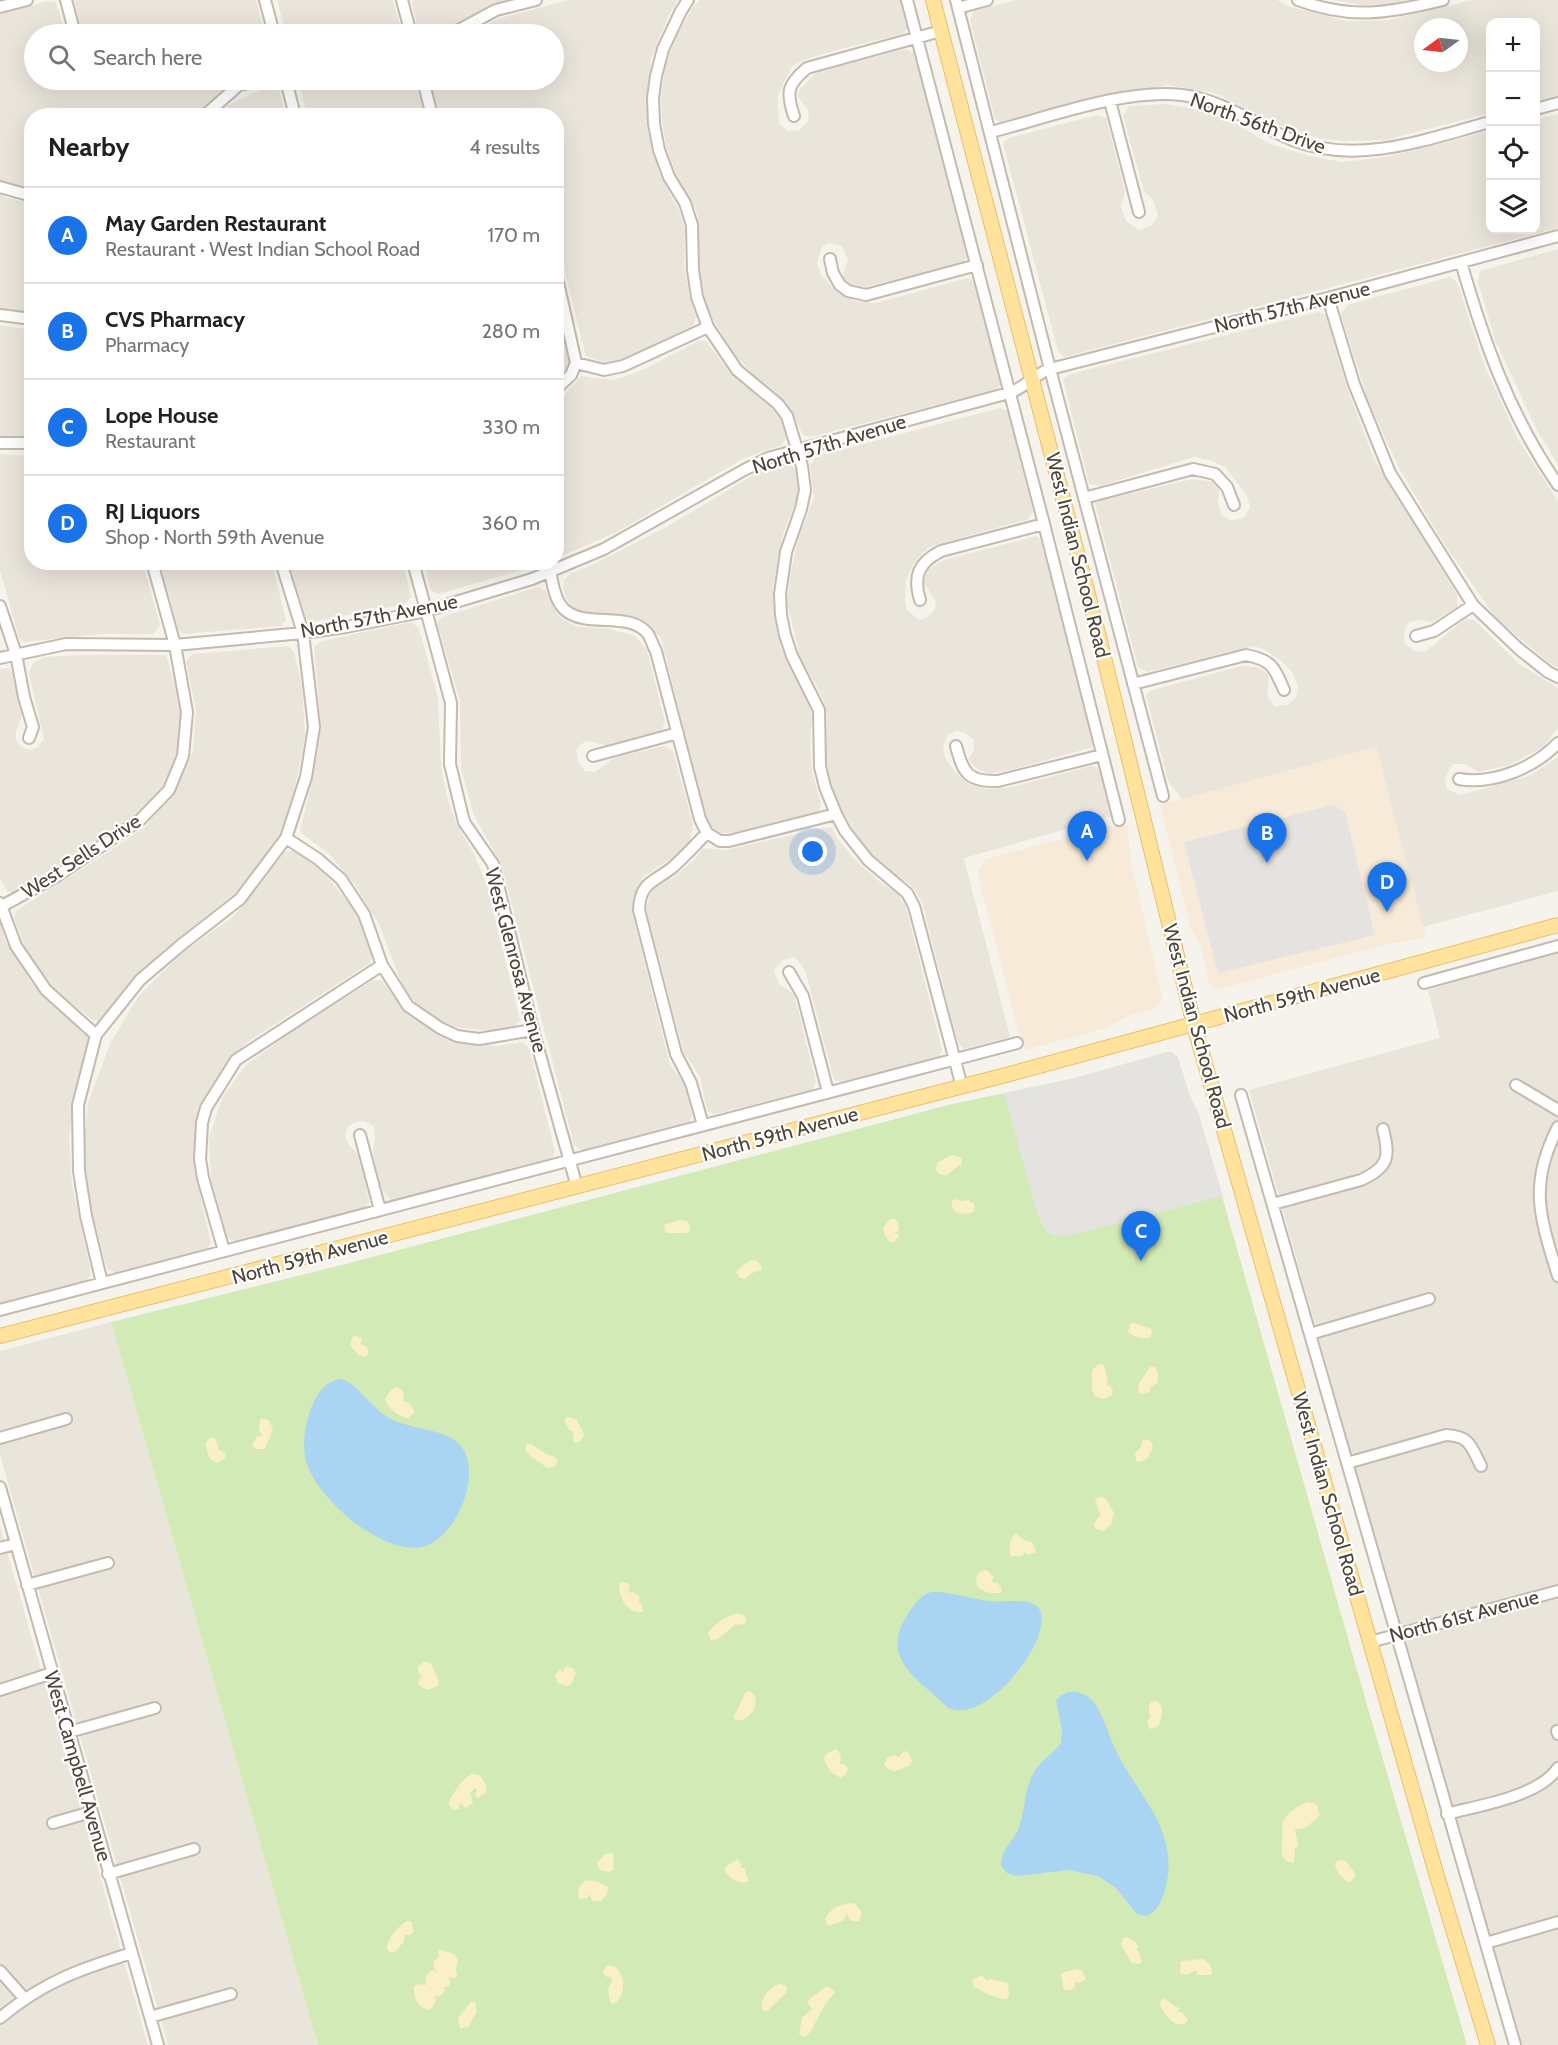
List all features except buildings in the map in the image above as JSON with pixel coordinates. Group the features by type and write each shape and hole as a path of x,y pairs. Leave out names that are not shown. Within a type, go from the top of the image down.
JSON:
{"main road":[{"name":"West Indian School Road","path":"933,0 1099,636 1194,1025 1452,1930 1488,2045"},
{"name":"North 59th Avenue","path":"0,1336 962,1087 1558,925"}],"street":[{"path":"0,7 27,0"},
{"path":"66,0 72,24"},
{"path":"265,0 271,24"},
{"path":"402,0 408,24"},
{"path":"470,24 496,10 536,0"},
{"path":"688,0 663,49 653,98 654,124 663,164 685,204 692,225 691,249 694,279 708,327 737,370 778,404 787,416 798,450 805,490 786,552 780,594 785,635 792,656 819,710 820,767 836,814 845,831 868,860 907,893 914,906 962,1087"},
{"name":"West Indian School Road","path":"907,0 1119,820"},
{"path":"957,4 987,0"},
{"path":"1298,0 1326,8 1374,14 1399,11 1443,0"},
{"name":"West Indian School Road","path":"957,4 1050,369 1163,796"},
{"path":"794,116 788,98 792,85 807,68 941,31"},
{"path":"213,108 233,90"},
{"path":"288,90 293,108"},
{"path":"426,90 430,108"},
{"name":"North 56th Drive","path":"991,132 1110,100 1182,95 1223,106 1294,140 1338,151 1380,149 1402,145 1486,123"},
{"path":"1110,100 1139,212"},
{"path":"1540,108 1558,103"},
{"path":"0,187 24,194"},
{"name":"North 57th Avenue","path":"564,562 604,549 758,462 1009,393 1050,369 1558,236"},
{"path":"830,259 833,273 840,285 848,291 866,295 976,266"},
{"path":"1461,262 1480,328 1507,397 1542,461 1558,485"},
{"path":"1328,298 1354,384 1390,473 1473,605 1519,650 1558,677"},
{"path":"564,309 576,363 571,375 564,382"},
{"path":"0,315 24,318"},
{"path":"576,363 604,370 623,366 708,327"},
{"path":"0,443 24,444"},
{"path":"1084,498 1193,469 1215,474 1227,486 1234,505"},
{"path":"920,600 915,583 919,570 932,556 941,551 1044,524"},
{"name":"West Sells Drive","path":"1,904 57,876 140,820 169,790 183,756 187,712 175,645 154,570"},
{"path":"102,1283 86,1216 79,1171 78,1105 96,1035 140,981 240,899 285,838 306,777 314,727 303,633 283,570"},
{"name":"West Glenrosa Avenue","path":"415,570 451,703 450,764 464,822 492,864 533,1030 577,1187"},
{"name":"North 57th Avenue","path":"0,658 66,644 175,645 346,627 426,611 541,570"},
{"path":"550,570 556,593 566,611 580,617 631,624 647,633 656,651 700,819 707,833 720,841 729,841 836,814"},
{"path":"1416,636 1434,632 1473,605"},
{"path":"0,606 16,654 24,697 33,727 29,738"},
{"path":"1133,684 1246,655 1264,658 1277,673 1284,690"},
{"path":"593,756 678,734"},
{"path":"1459,779 1482,780 1505,774 1540,759 1558,743"},
{"path":"956,746 961,767 978,780 987,782 1102,755"},
{"path":"703,1125 691,1083 676,1054 639,910 639,900 649,882 669,870 707,833"},
{"path":"285,838 318,859 341,879 364,914 382,965 408,1006 440,1028 479,1040 533,1030"},
{"path":"1,904 16,946 46,990 96,1035"},
{"path":"1424,983 1558,946"},
{"path":"224,1251 203,1178 200,1159 202,1122 206,1108 236,1060 382,965"},
{"path":"789,972 803,996 828,1092"},
{"name":"North 59th Avenue","path":"0,1310 1017,1043"},
{"path":"1516,1086 1558,1110"},
{"name":"West Indian School Road","path":"1241,1095 1515,2045"},
{"path":"1558,1127 1547,1148 1538,1192 1541,1213 1558,1276"},
{"path":"1273,1204 1361,1180 1374,1174 1382,1167 1389,1152 1383,1129"},
{"path":"360,1135 380,1210"},
{"path":"1310,1334 1429,1299"},
{"path":"0,1438 66,1419"},
{"path":"1347,1463 1446,1435 1459,1436 1467,1440 1481,1466"},
{"name":"West Campbell Avenue","path":"0,1487 158,2045"},
{"path":"0,1548 16,1544"},
{"path":"27,1585 108,1563"},
{"name":"North 61st Avenue","path":"1370,1642 1558,1591"},
{"path":"0,1690 52,1673"},
{"path":"69,1732 155,1708"},
{"path":"1447,1814 1529,1791 1552,1777 1558,1768"},
{"path":"53,1823 91,1812"},
{"path":"108,1874 194,1849"},
{"path":"1486,1943 1558,1922"},
{"path":"0,2018 24,1998 55,1980 132,1953"},
{"path":"0,1971 24,1998"},
{"path":"150,2017 231,1994"}],"shaded area":[{"path":"74,0 256,0 262,24 80,24"},
{"path":"277,0 393,0 399,24 283,24"},
{"path":"411,0 514,0 491,6 457,24 417,24"},
{"path":"569,0 678,0 668,17 651,59 647,129 659,173 682,217 685,230 684,263 689,294 696,317 694,325 621,362 605,363 586,356 564,268 564,108 436,108 432,90 564,90 564,24 489,24 500,18"},
{"path":"700,0 903,0 910,26 903,34 836,50 792,66 778,95 780,125 788,131 800,130 808,121 809,111 797,96 801,88 816,73 905,49 914,53 968,255 963,263 856,289 847,286 843,280 848,260 842,246 829,243 822,247 817,262 821,275 835,290 855,301 875,303 968,278 975,282 1001,383 998,389 810,437 803,435 792,412 776,393 757,378 734,354 708,311 698,255 697,212 677,177 666,146 662,119 661,97 665,66 675,38 693,7"},
{"path":"1016,0 1277,0 1291,7 1346,21 1388,20 1472,0 1558,0 1558,96 1540,100 1540,18 1486,18 1486,114 1385,140 1322,139 1276,124 1215,93 1167,85 1001,123 995,119 970,20 974,11"},
{"path":"1333,0 1409,0 1392,4 1361,5"},
{"path":"48,1 56,2 63,24 24,24 24,90 238,90 212,108 24,108 24,187 12,186 0,180 0,14"},
{"path":"260,90 279,90 284,108 225,108"},
{"path":"301,90 418,90 423,108 305,108"},
{"path":"1166,104 1204,111 1230,120 1268,143 1305,155 1342,162 1386,157 1486,132 1486,234 1535,234 1064,357 1058,351 1003,143 1008,138 1097,115 1106,118 1125,191 1121,206 1126,221 1139,230 1152,225 1158,216 1154,201 1144,191 1123,116 1129,106"},
{"path":"1558,114 1558,228 1540,233 1540,119"},
{"path":"0,194 24,201 24,313 0,309"},
{"path":"1558,249 1558,465 1536,428 1495,340 1478,282 1480,271"},
{"path":"1450,277 1457,282 1484,365 1519,441 1558,501 1558,668 1550,664 1495,617 1443,542 1400,470 1368,401 1341,315 1347,305"},
{"path":"1318,312 1326,315 1347,388 1374,459 1457,594 1457,607 1432,622 1420,620 1409,622 1404,632 1405,644 1414,651 1425,652 1465,619 1474,620 1519,664 1558,688 1558,728 1543,747 1510,765 1478,772 1466,764 1453,764 1445,777 1447,789 1460,795 1529,776 1558,757 1558,891 1423,927 1376,747 1182,799 1168,781 1146,695 1152,690 1242,666 1256,667 1268,673 1267,694 1274,706 1288,705 1296,697 1298,685 1292,672 1280,660 1264,649 1253,646 1147,672 1138,667 1095,504 1102,500 1193,479 1214,482 1219,490 1218,503 1221,515 1232,521 1245,517 1250,507 1247,496 1226,468 1210,460 1194,457 1099,486 1089,484 1063,379 1070,374"},
{"path":"0,325 24,329 24,439 0,436"},
{"path":"564,333 570,356 568,369 564,374"},
{"path":"698,341 706,341 730,373 771,407 784,424 787,436 782,445 744,458 617,532 564,555 564,396 581,376 614,380 643,370"},
{"path":"1000,408 1008,411 1033,512 1028,519 929,547 914,563 906,580 907,610 919,620 934,611 936,602 923,581 929,569 944,560 1036,536 1045,542 1095,744 1090,748 989,774 976,768 968,760 974,750 974,740 964,732 956,731 948,735 943,746 945,758 956,773 969,784 986,789 1007,788 1092,766 1099,769 1104,781 1112,816 964,858 1010,1037 964,1049 958,1043 922,902 913,887 871,856 835,798 825,745 827,718 825,704 801,660 787,603 798,539 814,498 810,466 817,456"},
{"path":"0,454 24,456 24,570 145,570 160,625 153,634 101,634 24,642 19,638 0,570"},
{"path":"789,463 796,470 798,486 796,502 784,530 773,588 775,615 781,649 808,702 812,717 810,744 812,772 821,803 819,812 754,831 721,833 707,823 661,638 643,623 615,615 580,613 567,601 563,589 564,580 572,573 670,525 762,470"},
{"path":"162,570 274,570 286,620 281,626 184,634 178,630"},
{"path":"292,570 405,570 411,596 406,604 311,622 304,617"},
{"path":"426,570 522,570 439,594 431,591"},
{"path":"538,587 546,591 558,616 577,627 604,628 634,635 647,650 665,722 662,730 606,745 585,741 576,750 578,762 585,771 595,772 615,757 664,746 673,751 693,825 690,841 681,852 643,877 635,892 632,912 670,1065 684,1083 692,1116 688,1124 583,1151 574,1145 502,866 473,813 461,767 460,701 437,623 442,617"},
{"path":"411,622 419,628 438,698 441,767 447,797 456,823 475,856 487,886 520,1020 514,1027 497,1032 445,1026 419,1007 403,987 379,924 355,885 331,856 300,832 321,728 314,647 322,641"},
{"path":"288,646 294,652 302,686 305,737 294,792 281,832 245,885 166,948 138,975 106,1016 100,1021 93,1020 58,993 28,954 14,918 17,910 145,827 176,789 193,752 196,709 186,662 192,654"},
{"path":"166,655 183,713 178,750 164,785 142,812 14,893 7,891 0,879 0,669 8,668 14,675 22,716 16,731 16,740 21,747 30,750 38,747 44,739 29,674 33,663 44,657"},
{"path":"1376,747 1426,938 1391,943 1220,989 1214,988 1209,983 1200,944 1190,925 1160,805"},
{"path":"1333,805 1345,812 1375,935 1218,973 1184,842"},
{"path":"1127,824 1132,866 1162,996 1161,1003 1156,1008 1128,1016 1106,1028 1025,1050 977,872 986,859 1115,825"},
{"path":"832,827 853,858 880,882 898,894 906,907 942,1050 939,1057 843,1082 834,1080 805,970 795,957 783,960 774,970 779,984 794,994 816,1082 812,1090 715,1114 707,1111 700,1076 684,1053 646,909 652,889 674,877 694,860 703,848 726,850"},
{"path":"294,850 325,874 361,919 372,955 370,963 246,1043 210,1088 200,1113 195,1158 211,1243 206,1250 116,1273 107,1269 90,1204 83,1154 88,1103 110,1044 138,997 178,956 234,916 285,852"},
{"path":"0,918 5,940 33,985 89,1037 74,1099 69,1137 72,1186 91,1273 87,1282 0,1304"},
{"path":"1558,950 1558,2045 1512,2045 1399,1623 1249,1090 1440,1038 1428,990"},
{"path":"373,980 382,981 405,1011 453,1042 497,1046 523,1042 529,1048 555,1152 551,1160 393,1202 384,1193 377,1177 373,1153 374,1126 364,1121 355,1122 347,1128 345,1137 357,1153 363,1171 369,1202 363,1209 236,1243 227,1237 211,1178 209,1138 222,1098 246,1065 297,1028"},
{"path":"1168,1052 1178,1058 1190,1097 1198,1112 1223,1196 1064,1237 1047,1232 1037,1213 1004,1093 1071,1079"},
{"path":"111,1322 318,2045 168,2045 0,1455 0,1351"},
{"path":"0,1527 148,2045 0,2045"}],"green space":[{"path":"1168,1052 1178,1058 1190,1097 1198,1112 1369,1712 1467,2045 318,2045 111,1322 342,1265 952,1104 1071,1079"}],"sand":[{"path":"951,1155 961,1158 962,1163 946,1176 938,1173 937,1163"},
{"path":"955,1199 968,1200 974,1204 974,1211 968,1214 957,1213 952,1207 952,1201"},
{"path":"890,1219 898,1222 899,1231 893,1232 899,1237 894,1242 889,1241 885,1236 883,1228"},
{"path":"680,1220 687,1221 690,1231 666,1233 664,1225"},
{"path":"752,1260 757,1261 762,1267 761,1270 745,1279 740,1278 736,1272"},
{"path":"1130,1324 1150,1328 1151,1337 1139,1338 1128,1332"},
{"path":"353,1335 362,1338 360,1344 366,1346 369,1352 366,1357 359,1356 350,1345"},
{"path":"1099,1364 1104,1365 1108,1382 1106,1386 1110,1385 1113,1391 1111,1396 1103,1399 1096,1397 1092,1390 1092,1370"},
{"path":"1155,1366 1158,1374 1157,1383 1150,1387 1151,1391 1144,1394 1139,1393 1138,1385 1150,1367"},
{"path":"396,1387 404,1393 403,1401 409,1403 415,1412 408,1418 394,1412 385,1399"},
{"path":"567,1417 576,1419 584,1434 578,1442 574,1443 573,1431 570,1431 565,1423"},
{"path":"260,1419 269,1420 273,1429 265,1449 255,1449 252,1445 257,1436 262,1436 259,1430"},
{"path":"213,1437 219,1450 226,1453 225,1458 217,1463 210,1459 205,1445 208,1439"},
{"path":"1143,1439 1151,1441 1153,1448 1147,1459 1139,1462 1136,1461 1135,1453 1141,1447"},
{"path":"527,1444 553,1456 557,1459 557,1463 554,1467 547,1468 526,1452"},
{"path":"1102,1497 1106,1499 1114,1513 1111,1525 1103,1531 1096,1529 1094,1525 1101,1516 1095,1501"},
{"path":"1016,1533 1025,1541 1032,1542 1036,1552 1011,1556 1010,1543"},
{"path":"985,1570 994,1577 991,1582 998,1583 1002,1590 1000,1593 987,1592 977,1586 976,1576"},
{"path":"621,1582 628,1583 630,1586 628,1593 632,1592 639,1596 643,1612 633,1611 625,1604 619,1589"},
{"path":"738,1613 745,1616 744,1624 734,1625 718,1639 710,1640 708,1633 714,1626"},
{"path":"424,1662 431,1663 439,1682 438,1686 427,1690 418,1682 422,1675 418,1673 418,1666"},
{"path":"567,1666 574,1669 576,1674 571,1684 567,1686 557,1683 555,1674 560,1670 564,1673"},
{"path":"750,1691 756,1700 753,1710 746,1718 735,1720 734,1716 746,1692"},
{"path":"1155,1701 1161,1705 1162,1716 1158,1727 1149,1729 1147,1721 1151,1717 1149,1708 1151,1702"},
{"path":"837,1749 841,1756 840,1764 848,1768 846,1774 841,1778 832,1773 823,1759 827,1753"},
{"path":"906,1751 912,1761 909,1766 896,1771 889,1770 884,1765 887,1758 895,1755 899,1757"},
{"path":"472,1774 479,1775 486,1785 486,1792 478,1798 475,1795 477,1789 475,1788 470,1793 473,1803 466,1808 460,1803 459,1809 453,1810 448,1803 461,1783"},
{"path":"1309,1802 1316,1804 1320,1815 1306,1827 1295,1829 1298,1845 1295,1849 1294,1863 1286,1861 1282,1853 1283,1822 1294,1809"},
{"path":"605,1854 614,1855 613,1870 609,1872 600,1870 597,1863"},
{"path":"738,1859 740,1868 745,1868 748,1881 741,1883 725,1872 725,1867"},
{"path":"1337,1861 1346,1861 1356,1875 1351,1882 1339,1874 1335,1866"},
{"path":"585,1880 599,1882 608,1887 607,1894 601,1901 592,1901 590,1894 587,1898 579,1899 578,1889"},
{"path":"853,1903 860,1911 859,1921 851,1921 847,1914 843,1921 828,1926 825,1919 833,1909 840,1905"},
{"path":"407,1921 411,1922 414,1932 405,1935 404,1941 395,1952 390,1952 387,1946 391,1937"},
{"path":"1127,1937 1136,1942 1138,1948 1136,1950 1142,1961 1139,1964 1132,1963 1121,1945 1123,1938"},
{"path":"438,1951 454,1954 458,1959 457,1976 454,1979 449,1976 449,1987 444,1987 445,1991 439,1997 435,1995 436,2001 430,2010 422,2007 417,2001 414,1986 426,1985 426,1976 433,1970 438,1974 433,1966 434,1961 439,1957"},
{"path":"1203,1959 1212,1970 1211,1975 1197,1975 1196,1970 1187,1975 1180,1973 1181,1961"},
{"path":"609,1965 619,1971 623,1983 621,1995 613,2004 610,2002 608,1989 612,1982 611,1978 605,1976 603,1972"},
{"path":"1077,1969 1082,1971 1086,1979 1079,1983 1076,1981 1075,1987 1071,1990 1064,1990 1061,1975"},
{"path":"982,1975 987,1981 990,1979 1008,1983 1007,1999 996,1997 974,1987 972,1980"},
{"path":"779,1984 785,1985 786,1993 767,2011 762,2010 762,2001 766,1994"},
{"path":"827,1986 835,1992 824,2006 811,2031 805,2037 801,2036 799,2033 802,2018 812,2009 807,2002"},
{"path":"1165,1999 1180,2009 1177,2012 1182,2012 1188,2019 1185,2024 1173,2022 1164,2013 1160,2005 1161,2000"},
{"path":"471,2002 475,2002 477,2011 468,2027 460,2028 458,2018"}],"water":[{"path":"340,1379 358,1390 382,1414 397,1422 437,1432 454,1440 467,1457 469,1472 463,1504 446,1532 434,1541 422,1547 406,1547 371,1534 338,1508 314,1478 307,1464 304,1450 307,1420 319,1392 330,1382"},
{"path":"931,1592 990,1601 1030,1603 1035,1605 1042,1615 1040,1632 1018,1671 1001,1690 982,1703 964,1710 947,1707 914,1677 900,1656 898,1644 900,1630 915,1604"},
{"path":"1068,1692 1085,1695 1094,1703 1125,1768 1162,1831 1169,1866 1166,1886 1157,1907 1147,1916 1137,1914 1116,1888 1098,1876 1068,1870 1017,1876 1007,1873 1001,1865 1004,1851 1020,1825 1033,1774 1061,1743 1062,1730 1056,1701"}],"place":[{"name":"May Garden Restaurant","path":"1087,861"},
{"name":"CVS Pharmacy","path":"1267,863"},
{"name":"RJ Liquors","path":"1387,912"},
{"name":"Lope House","path":"1141,1261"}]}
